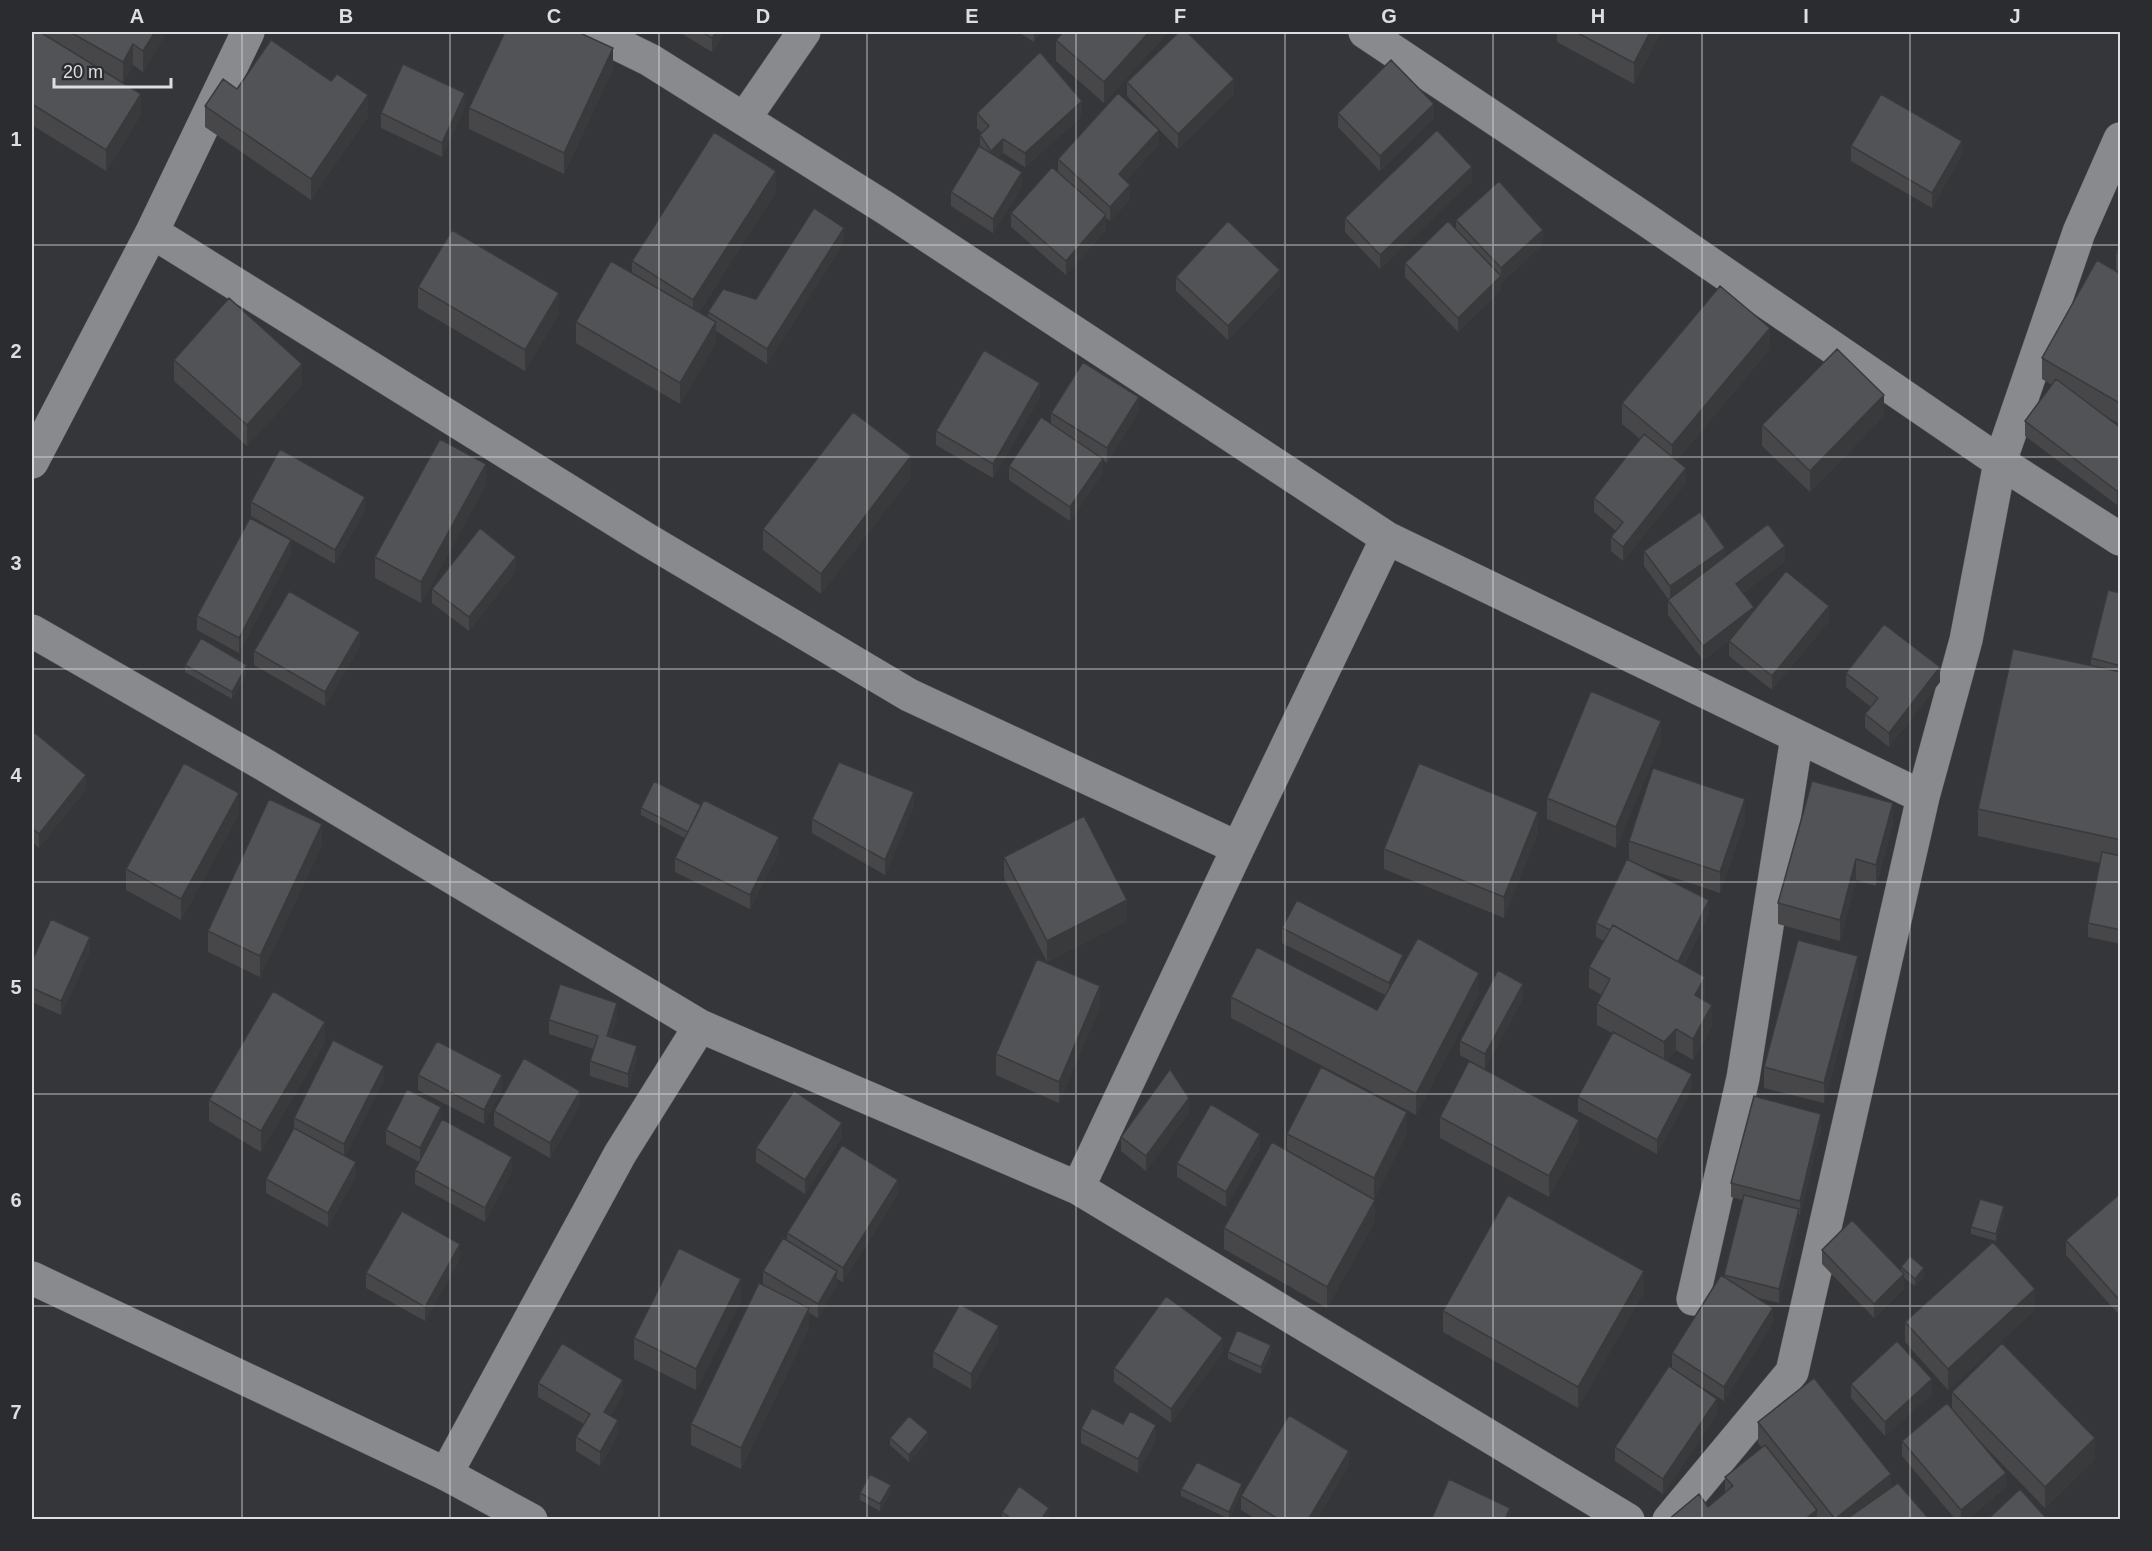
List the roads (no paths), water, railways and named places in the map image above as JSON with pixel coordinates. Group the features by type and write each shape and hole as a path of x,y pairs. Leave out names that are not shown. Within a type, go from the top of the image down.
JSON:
{"street":[{"path":"32,462 152,232 248,32"},
{"path":"593,32 650,60 887,208 1387,538 1923,797"},
{"path":"744,119 804,32"},
{"path":"1365,32 1645,219 2000,462 2121,539"},
{"path":"1669,1520 1792,1372 1923,797 1966,640 2000,462 2079,232 2121,139"},
{"path":"152,232 646,539 909,694 1238,848"},
{"path":"1078,1188 1387,538"},
{"path":"32,631 263,764 700,1026 1078,1188 1628,1520"},
{"path":"1693,1299 1743,1078 1797,737"},
{"path":"446,1474 620,1154 700,1026"},
{"path":"32,1278 446,1474 531,1520"}]}
